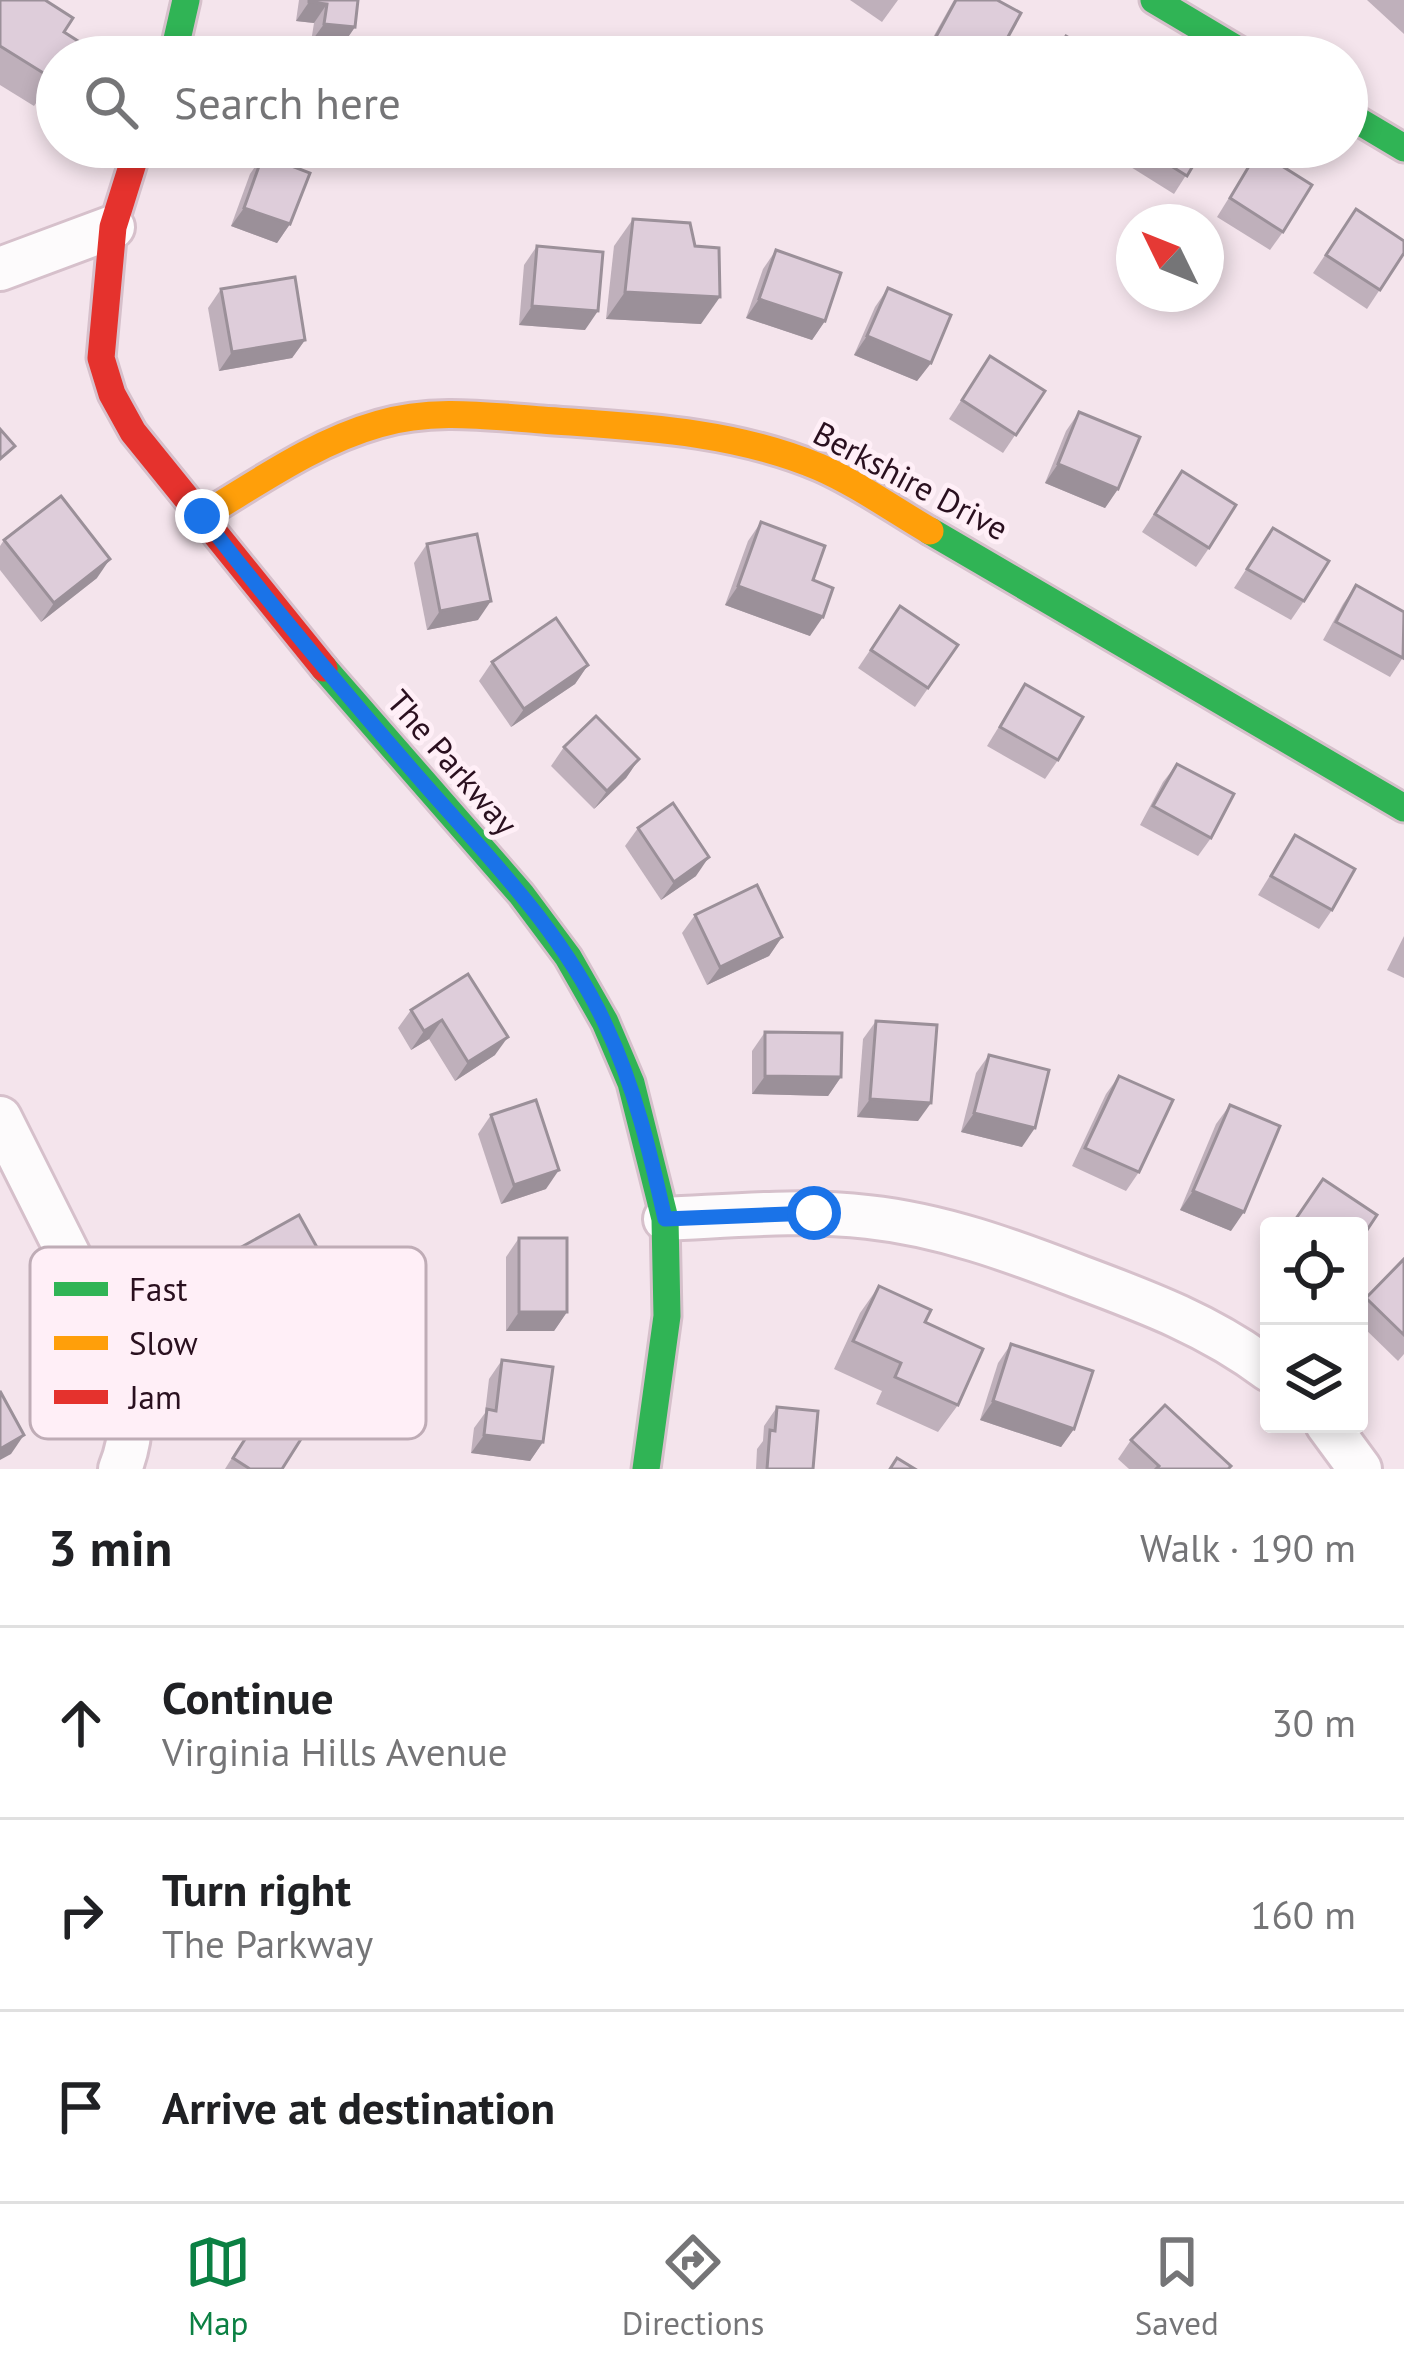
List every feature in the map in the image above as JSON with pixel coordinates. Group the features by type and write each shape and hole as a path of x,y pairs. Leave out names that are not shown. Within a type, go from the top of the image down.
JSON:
{"street":[{"path":"177,36 186,0"},
{"path":"1154,0 1215,36"},
{"path":"1368,127 1404,148"},
{"name":"The Parkway","path":"131,168 113,227 100,358 112,394 134,432 293,634 521,895 568,957 605,1022 631,1084 665,1219 667,1316 646,1469"},
{"path":"0,269 113,227"},
{"name":"Berkshire Drive","path":"202,516 334,441 410,417 465,414 735,437 845,480 1404,808"},
{"path":"0,1118 65,1247"},
{"path":"665,1219 814,1213 920,1224 993,1244 1166,1309 1236,1345 1260,1363"},
{"path":"1334,1433 1360,1469"},
{"path":"120,1469 129,1439"}],"building":[{"path":"0,0 45,0 73,18 64,32 70,36 36,36 36,68 0,46"},
{"path":"309,0 358,0 355,27 324,24 327,4"},
{"path":"956,0 997,0 1021,13 1008,36 936,36"},
{"path":"258,168 297,168 310,173 290,224 244,208"},
{"path":"1248,168 1285,168 1312,185 1283,232 1230,198"},
{"path":"1356,209 1404,241 1404,253 1380,290 1326,255"},
{"path":"633,219 690,223 695,246 719,248 720,297 625,292"},
{"path":"537,246 603,252 598,311 532,306"},
{"path":"776,250 841,273 825,321 759,299"},
{"path":"295,277 305,340 232,352 221,289"},
{"path":"888,288 951,315 931,363 867,336"},
{"path":"990,356 1045,391 1016,435 962,400"},
{"path":"1079,412 1140,437 1118,489 1058,464"},
{"path":"0,429 15,446 0,459"},
{"path":"1182,471 1236,505 1209,548 1155,514"},
{"path":"61,496 110,559 54,603 4,540"},
{"path":"761,522 825,546 813,580 833,588 823,617 738,586"},
{"path":"1273,528 1329,561 1304,601 1247,569"},
{"path":"477,534 491,601 440,611 427,544"},
{"path":"1356,585 1404,612 1403,658 1336,622"},
{"path":"900,606 958,645 928,688 871,650"},
{"path":"556,618 588,665 524,709 492,662"},
{"path":"1025,684 1083,717 1058,760 1000,727"},
{"path":"596,716 639,759 607,791 564,747"},
{"path":"1177,764 1234,794 1211,838 1153,806"},
{"path":"673,803 709,857 674,882 638,828"},
{"path":"1295,835 1355,869 1332,910 1271,876"},
{"path":"757,885 782,937 720,967 695,915"},
{"path":"468,974 508,1037 468,1062 442,1020 424,1031 411,1010"},
{"path":"876,1021 937,1025 931,1103 870,1099"},
{"path":"765,1032 842,1033 841,1077 765,1076"},
{"path":"989,1055 1049,1070 1035,1128 974,1113"},
{"path":"1119,1076 1173,1100 1139,1172 1085,1148"},
{"path":"536,1100 559,1170 514,1185 491,1115"},
{"path":"1230,1105 1280,1126 1244,1212 1193,1191"},
{"path":"1323,1179 1377,1215 1368,1228 1368,1217 1297,1217"},
{"path":"299,1215 317,1247 241,1247"},
{"path":"519,1238 567,1238 567,1312 519,1312"},
{"path":"1404,1259 1404,1335 1368,1300"},
{"path":"879,1286 931,1310 925,1322 983,1349 958,1405 895,1377 901,1363 853,1341"},
{"path":"1011,1344 1093,1371 1074,1429 993,1401"},
{"path":"502,1360 553,1367 543,1442 484,1435 487,1409 496,1411"},
{"path":"0,1391 24,1435 0,1449"},
{"path":"1165,1405 1231,1466 1156,1469 1159,1466 1131,1440"},
{"path":"777,1407 818,1411 813,1469 767,1469"},
{"path":"245,1439 301,1439 282,1469 250,1469 233,1458"},
{"path":"897,1458 915,1469 890,1469"}],"traffic: fast":[{"path":"178,36 186,0"},
{"path":"1154,0 1215,36"},
{"path":"1368,127 1404,148"},
{"path":"930,531 1404,808"},
{"path":"324,668 521,894 568,957 605,1022 631,1083 665,1219 667,1316 646,1469"}],"traffic: slow":[{"path":"202,516 332,441 399,419 460,415 648,428 752,445 833,474 930,531"}],"traffic: jam":[{"path":"131,168 113,227 101,358 112,394 133,432 324,668"}],"route":[{"path":"202,516 293,634 521,895 568,957 605,1022 631,1084 665,1219 814,1213"}]}
